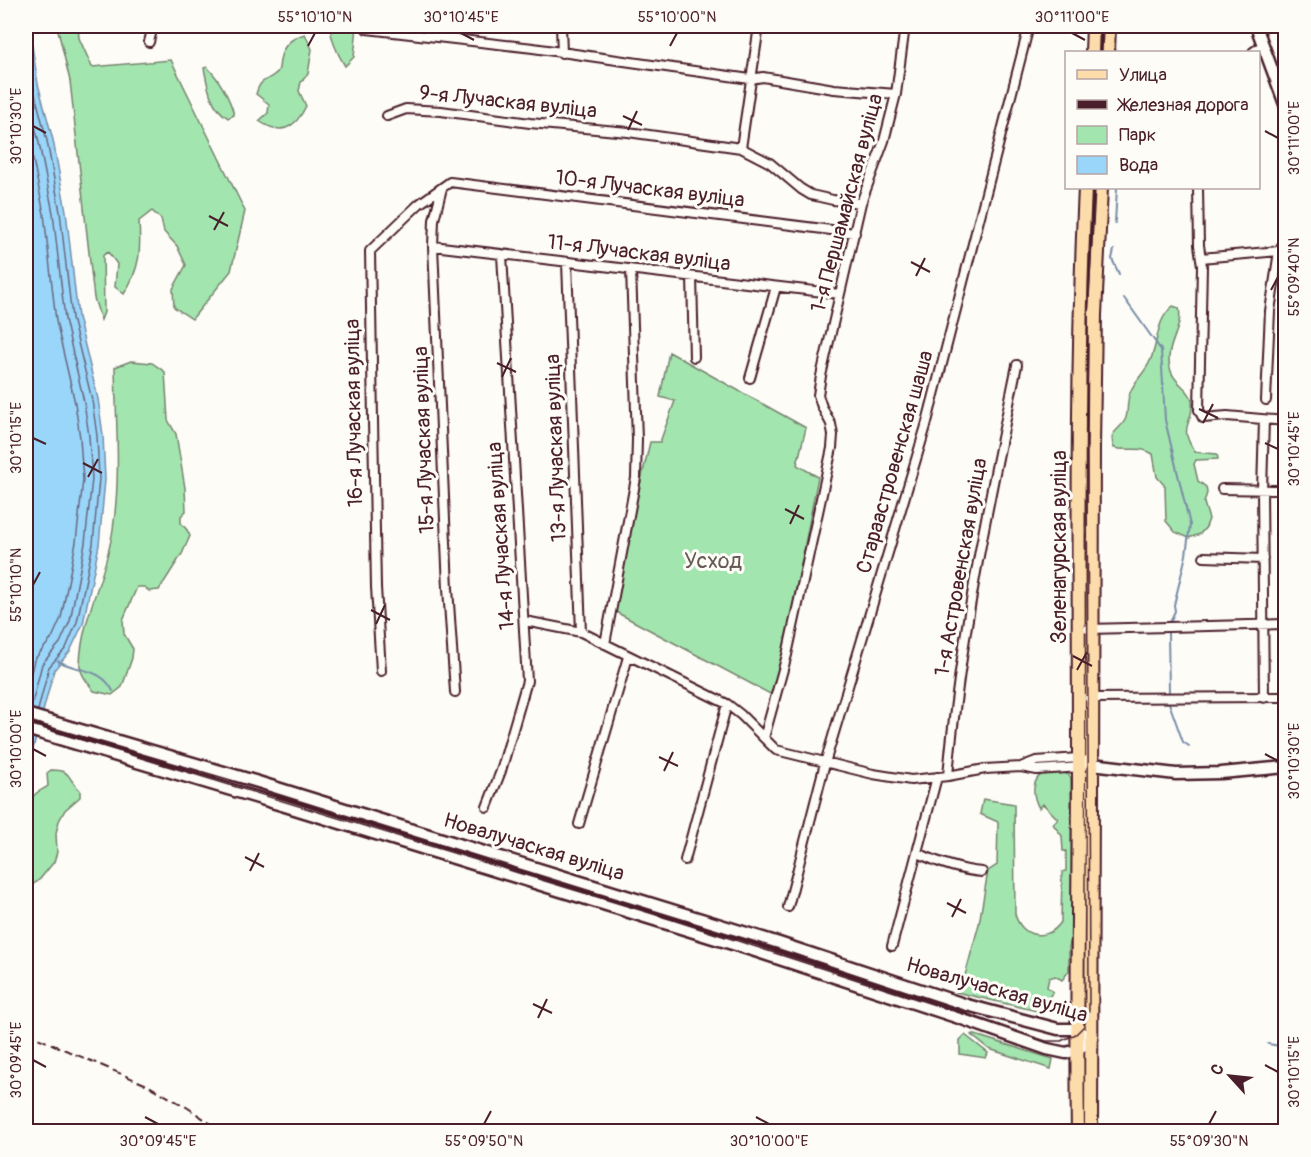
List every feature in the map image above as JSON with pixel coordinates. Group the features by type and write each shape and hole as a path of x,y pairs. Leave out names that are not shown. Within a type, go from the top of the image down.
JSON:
{"main road":[{"path":"1092,51 1093,26"},
{"path":"1108,51 1109,26"},
{"path":"1256,26 1286,106"},
{"name":"Зеленагурская вуліца","path":"1077,1131 1080,322 1085,189"},
{"name":"Зеленагурская вуліца","path":"1091,1131 1093,445 1095,315 1101,189"},
{"name":"Новалучаская вуліца","path":"26,714 258,782 779,943 967,1005 1058,1029 1076,1029 1092,1039 1077,1050 1066,1053 1047,1049 752,950 26,729"},
{"path":"1092,764 1176,774 1221,773 1286,767"}],"street":[{"path":"149,42 153,26"},
{"path":"561,26 562,53"},
{"path":"741,148 759,26"},
{"path":"865,26 905,28"},
{"name":"Стараастровенская шаша","path":"788,907 825,763 926,426 1029,26"},
{"name":"1-я Першамайская вуліца","path":"764,738 787,655 832,448 831,424 818,395 861,203 884,141 896,94 905,28"},
{"path":"367,29 750,79 764,77 834,89 896,94"},
{"path":"1254,51 1263,45"},
{"name":"9-я Лучаская вуліца","path":"387,117 406,109 441,111 530,123 628,132 741,148 770,162 811,195 861,203"},
{"name":"10-я Лучаская вуліца","path":"442,188 450,182 855,233"},
{"name":"15-я Лучаская вуліца","path":"442,188 434,220 434,246 447,576 455,692"},
{"name":"16-я Лучаская вуліца","path":"381,670 376,587 370,251 419,204 442,188"},
{"path":"1198,189 1199,410 1203,418 1227,416 1286,421"},
{"path":"1266,400 1270,311 1279,251 1286,238"},
{"name":"11-я Лучаская вуліца","path":"434,246 840,294"},
{"path":"1200,258 1279,251"},
{"name":"14-я Лучаская вуліца","path":"487,807 501,771 527,681 502,255"},
{"name":"13-я Лучаская вуліца","path":"567,263 581,632"},
{"path":"605,644 636,478 637,439 631,270"},
{"path":"692,277 694,357"},
{"path":"750,378 776,287"},
{"name":"1-я Астровенская вуліца","path":"948,776 951,735 978,554 1017,365"},
{"path":"1264,420 1262,491 1264,698"},
{"path":"1079,445 1093,445"},
{"path":"1222,489 1286,490"},
{"path":"1204,557 1263,558"},
{"path":"525,621 581,632 727,704 776,750 825,763 911,780 985,769 1021,767 1036,761 1092,764"},
{"path":"1078,630 1286,624"},
{"path":"579,824 628,657"},
{"path":"1078,671 1094,671"},
{"path":"1079,698 1286,697"},
{"path":"685,860 727,704"},
{"path":"892,946 937,777"},
{"path":"253,797 258,782"},
{"path":"918,853 963,870 982,872"},
{"path":"962,1019 967,1005"}],"green space":[{"path":"57,26 78,26 79,38 92,67 171,60 245,211 231,271 192,319 174,307 173,289 186,265 177,246 164,232 161,219 152,211 139,221 138,259 124,294 115,287 117,264 108,252 103,255 104,312 101,320 94,298 70,81"},
{"path":"330,26 357,26 354,57 345,66 335,47"},
{"path":"305,34 312,49 308,74 301,82 299,91 306,106 297,120 287,128 267,126 259,121 268,113 269,104 256,94 258,89 278,71 281,55 288,43"},
{"path":"207,67 220,83 230,102 234,115 228,118 217,108 211,96 204,68"},
{"path":"1173,306 1179,308 1180,315 1169,357 1175,379 1192,400 1187,435 1195,452 1217,454 1218,459 1196,460 1194,464 1198,481 1206,487 1204,503 1209,519 1200,534 1189,538 1175,532 1166,521 1165,486 1157,477 1153,454 1138,449 1114,448 1112,442 1113,435 1126,417 1132,389 1153,354 1163,318"},
{"name":"Усход","path":"669,352 806,428 797,465 818,477 785,647 772,695 614,611 650,442 660,442 675,401 660,397"},
{"path":"131,361 152,363 165,372 168,420 176,434 185,488 186,511 181,516 181,523 190,536 182,554 159,590 149,591 144,587 137,587 123,620 124,634 133,649 132,658 122,687 112,695 94,691 82,674 80,663 85,629 106,562 113,529 117,488 115,367"},
{"path":"51,770 67,773 80,790 80,797 65,810 59,821 54,862 40,879 26,890 24,842 26,818 34,795 48,786 47,773"},
{"path":"1044,773 1064,773 1071,779 1072,934 1069,947 1069,971 1062,980 1055,976 1049,978 1047,987 1053,992 1037,1011 956,992 966,972 979,924 988,871 997,865 998,822 980,814 983,799 1014,804 1015,914 1018,922 1029,932 1042,935 1049,933 1061,922 1062,872 1066,871 1066,851 1063,851 1062,836 1053,824 1058,819 1043,804 1039,808 1035,798 1035,784"},
{"path":"972,1034 1053,1059 1051,1069 989,1049"},
{"path":"965,1035 988,1053 986,1058 960,1054 960,1040"}],"water":[{"path":"26,26 29,26 38,84 53,140 66,211 78,317 98,399 103,435 105,480 99,545 83,624 70,651 54,670 33,749 26,793"}],"waterway":[{"path":"1115,223 1117,189"},
{"path":"1114,250 1112,259 1119,274"},
{"path":"1124,298 1161,350 1165,420 1190,525 1186,555 1174,605 1175,611 1170,622"},
{"path":"1168,633 1169,692"},
{"path":"58,661 96,674 103,678 113,691"},
{"path":"1169,703 1183,742 1189,746"},
{"path":"1268,1044 1286,1047"}],"tram line":[{"path":"1102,51 1103,26"},
{"path":"26,723 673,920 1046,1041 1061,1041 1076,1034 1084,1026 1089,1010 1087,445 1088,314 1095,189"}],"railway":[{"path":"26,1033 147,1085 188,1108 223,1132"}]}
